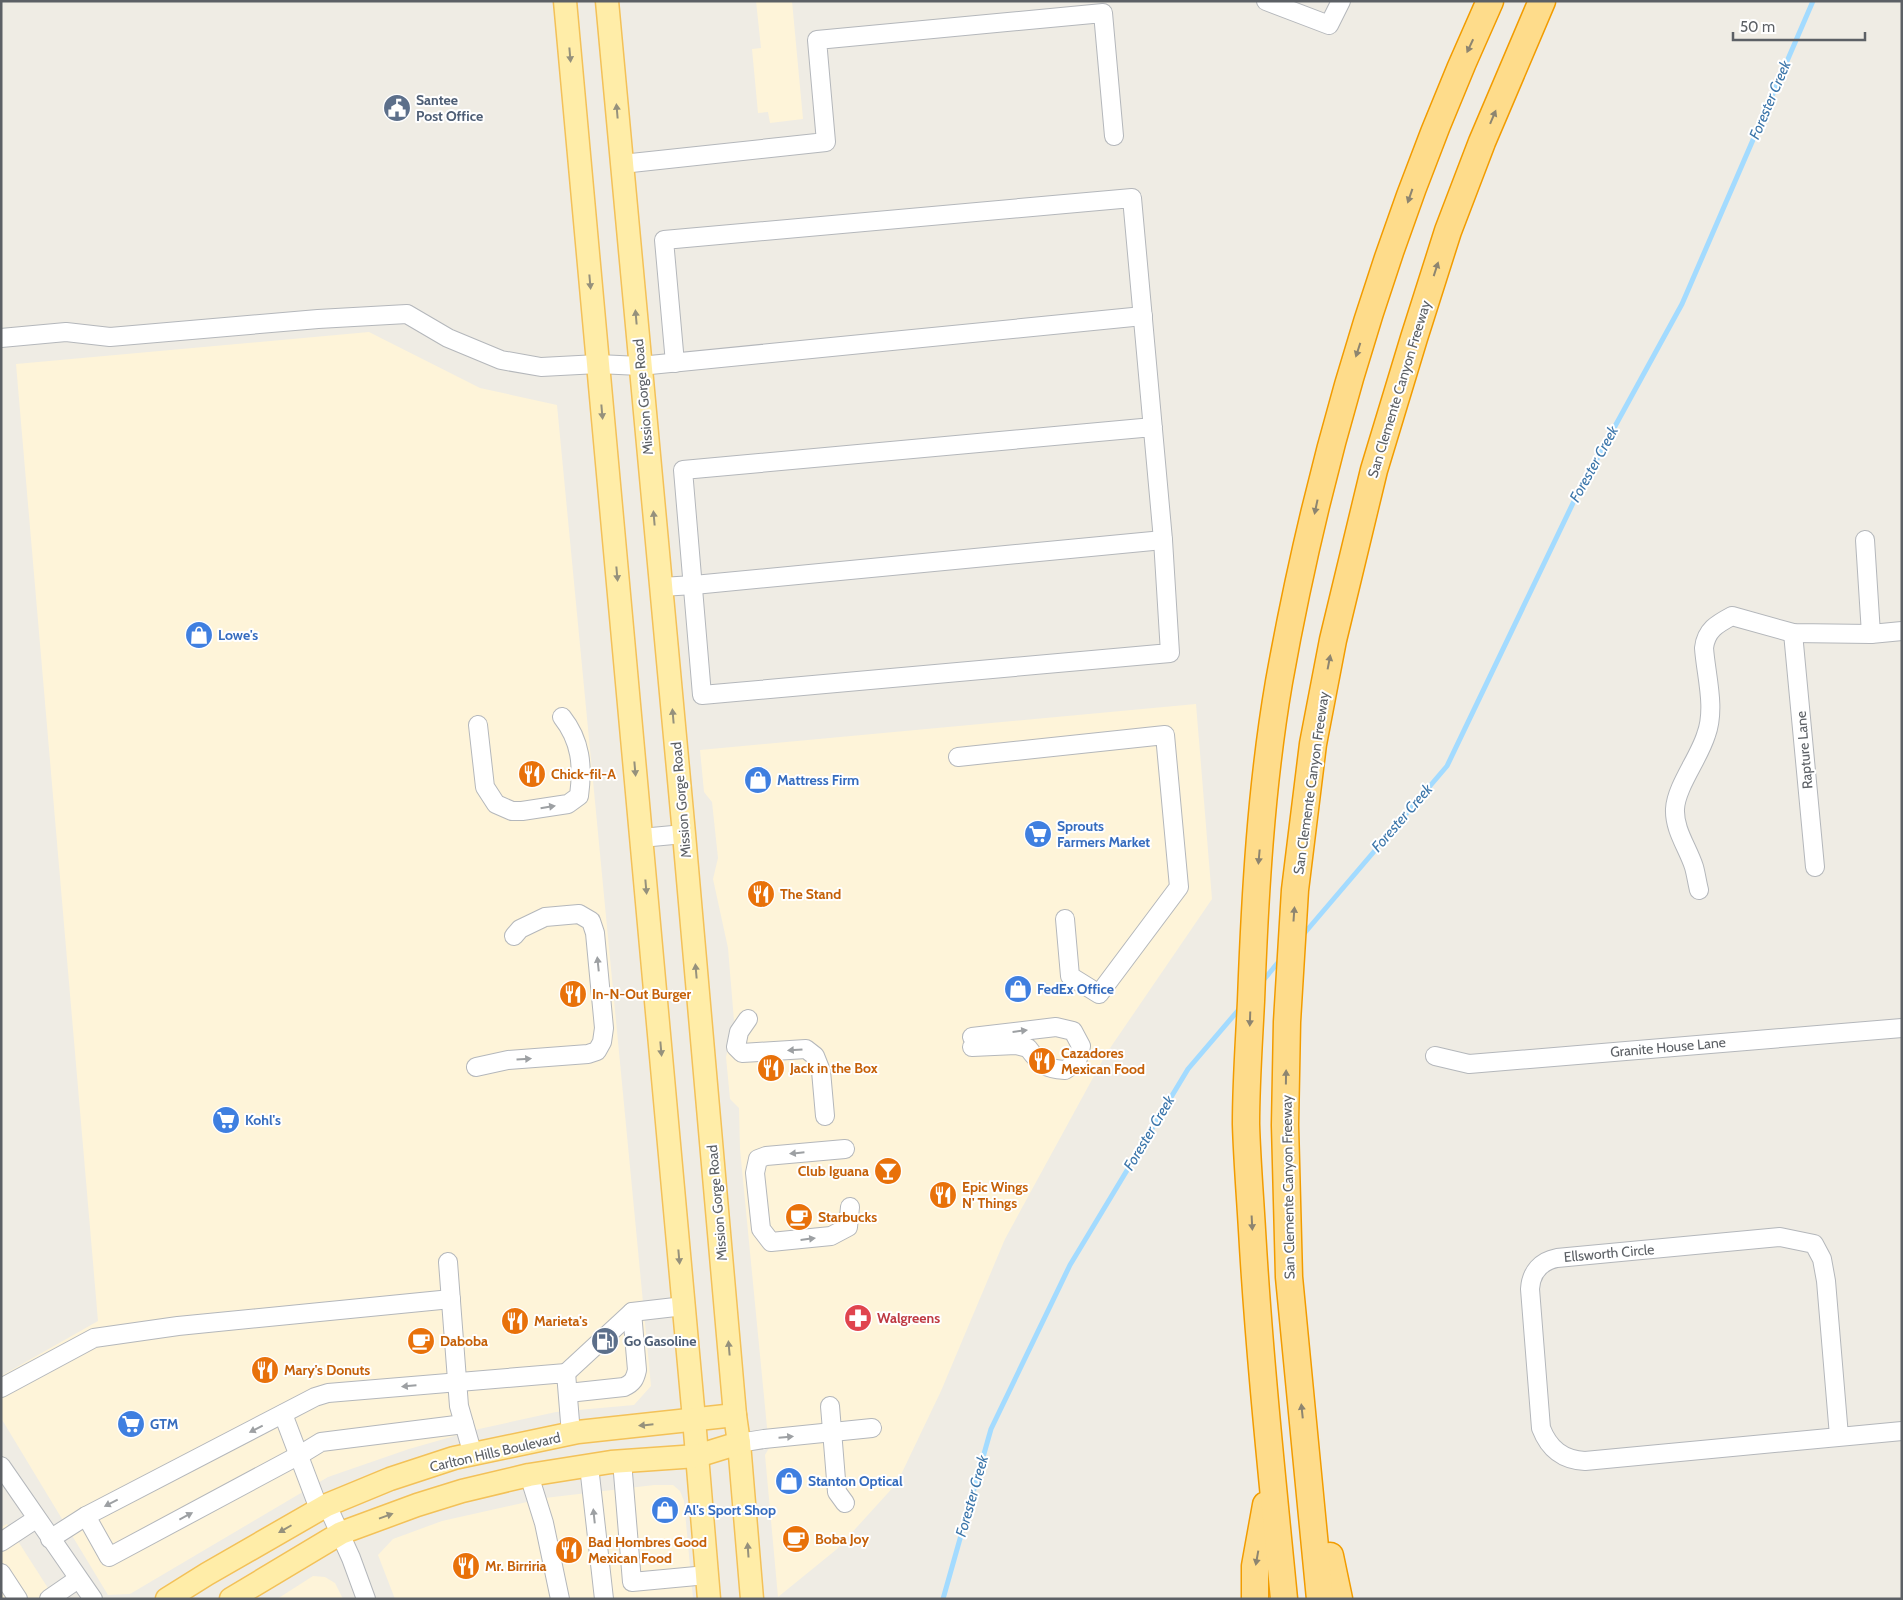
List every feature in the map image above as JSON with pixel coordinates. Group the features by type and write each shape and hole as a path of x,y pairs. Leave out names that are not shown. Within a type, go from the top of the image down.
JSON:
{"highway":[{"path":"1284,1599 1255,1283 1246,1123 1254,912 1263,808 1279,684 1317,499 1352,369 1421,165 1464,58 1490,1"},
{"name":"San Clemente Canyon Freeway","path":"1320,1599 1289,1277 1285,1125 1287,1022 1295,890 1313,744 1334,640 1374,470 1414,338 1448,231 1482,142 1542,1"},
{"path":"1305,1442 1339,1599"},
{"path":"1255,1599 1255,1566 1272,1475"}],"main road":[{"path":"565,1 709,1599"},
{"name":"Mission Gorge Road","path":"607,1 752,1599"},
{"name":"Carlton Hills Boulevard","path":"167,1599 323,1507 390,1479 454,1458 571,1434 735,1415"},
{"path":"231,1599 340,1533 416,1505 529,1475 622,1461 697,1456 739,1443"}],"street":[{"path":"1266,1 1329,25 1341,1"},
{"path":"622,164 826,142 817,40 1102,7 1114,136"},
{"path":"675,363 664,240 1132,198 1143,316 1153,427 1163,540 1170,653 702,695 683,470 1153,427"},
{"path":"1,338 66,332 110,337 318,319 407,314 448,338 501,360 541,367 598,364 640,366 1143,316"},
{"path":"661,587 1163,540"},
{"path":"1865,540 1871,634"},
{"path":"1699,890 1694,867 1679,831 1675,810 1677,796 1694,764 1709,725 1710,710 1705,641 1713,626 1732,616 1793,634 1871,634 1902,631"},
{"name":"Rapture Lane","path":"1793,634 1815,867"},
{"path":"478,725 485,803 493,814 506,816 522,811 568,804 579,796 582,777 577,744 573,731 562,717"},
{"path":"958,757 1165,736 1179,887 1100,994 1070,976 1065,919"},
{"path":"641,838 684,834"},
{"path":"476,1067 508,1060 588,1054 597,1051 602,1042 604,1028 603,1008 596,933 591,921 579,914 545,917 520,929 514,936"},
{"path":"748,1019 739,1032 736,1047 742,1054 806,1049 815,1056 821,1071 825,1116"},
{"path":"1056,1027 1073,1031 1081,1046 1077,1062 1065,1070 1050,1069 1037,1060 1028,1048 1016,1045 972,1042 1056,1027"},
{"name":"Granite House Lane","path":"1435,1056 1470,1064 1902,1028"},
{"path":"845,1149 766,1156 758,1160 755,1173 762,1229 771,1242 831,1236 848,1227 850,1207"},
{"name":"Ellsworth Circle","path":"1839,1436 1826,1280 1822,1259 1814,1244 1780,1237 1558,1258 1551,1259 1540,1265 1532,1276 1530,1289 1541,1428 1547,1443 1559,1454 1567,1458 1585,1461 1902,1431"},
{"path":"448,1262 460,1406 473,1455"},
{"path":"1,1388 94,1338 178,1326 451,1299"},
{"path":"50,1539 86,1516 315,1397 328,1393 566,1373 632,1312 684,1306"},
{"path":"568,1393 624,1387 632,1383 637,1370 632,1312"},
{"path":"566,1373 571,1434"},
{"path":"830,1406 837,1492 845,1503"},
{"path":"284,1414 323,1507 340,1533 366,1599"},
{"path":"86,1516 109,1557 321,1442 464,1424"},
{"path":"739,1443 872,1428"},
{"path":"622,1461 632,1582 707,1575"},
{"path":"1,1466 92,1599"},
{"path":"589,1466 604,1599"},
{"path":"529,1475 544,1523 560,1599"},
{"path":"1,1542 36,1519"},
{"path":"1,1573 18,1599"},
{"path":"49,1599 78,1579"}],"shaded area":[{"path":"756,1 792,1 803,119 770,123 768,112 758,113 752,49 761,48"},
{"path":"369,332 480,388 557,405 651,1386 634,1405 556,1412 479,1429 409,1449 328,1477 130,1594 108,1595 1,1418 1,1376 98,1321 16,364"},
{"path":"1196,704 1212,899 1106,1054 1005,1239 941,1391 897,1483 837,1549 778,1597 765,1455 769,1448 740,1149 739,1108 730,1099 726,1057 734,1021 728,948 713,879 718,858 712,802 704,792 700,750"},
{"path":"654,1485 673,1485 680,1491 684,1501 693,1599 395,1599 378,1555 393,1539 442,1521 545,1498"},
{"path":"7,1524 55,1599 1,1599 1,1527"},
{"path":"313,1576 325,1577 335,1583 343,1599 277,1599"}],"waterway":[{"name":"Forester Creek","path":"1302,936 1447,766 1574,501 1682,304 1813,1"},
{"name":"Forester Creek","path":"1261,983 1281,959"},
{"name":"Forester Creek","path":"943,1599 991,1429 1070,1265 1188,1069 1241,1007"}],"place":[{"name":"Santee Post Office","path":"397,108"},
{"name":"Lowe's","path":"199,635"},
{"name":"Chick-fil-A","path":"532,774"},
{"name":"Mattress Firm","path":"758,780"},
{"name":"Sprouts Farmers Market","path":"1038,834"},
{"name":"The Stand","path":"761,894"},
{"name":"FedEx Office","path":"1018,989"},
{"name":"In-N-Out Burger","path":"573,994"},
{"name":"Cazadores Mexican Food","path":"1042,1061"},
{"name":"Jack in the Box","path":"771,1068"},
{"name":"Kohl's","path":"226,1120"},
{"name":"Club Iguana","path":"888,1171"},
{"name":"Epic Wings N' Things","path":"943,1195"},
{"name":"Starbucks","path":"799,1217"},
{"name":"Walgreens","path":"858,1318"},
{"name":"Marieta's","path":"515,1321"},
{"name":"Daboba","path":"421,1341"},
{"name":"Go Gasoline","path":"605,1341"},
{"name":"Mary's Donuts","path":"265,1370"},
{"name":"GTM","path":"131,1424"},
{"name":"Stanton Optical","path":"789,1481"},
{"name":"Al's Sport Shop","path":"665,1510"},
{"name":"Boba Joy","path":"796,1539"},
{"name":"Bad Hombres Good Mexican Food","path":"569,1550"},
{"name":"Mr. Birriria","path":"466,1566"}]}
